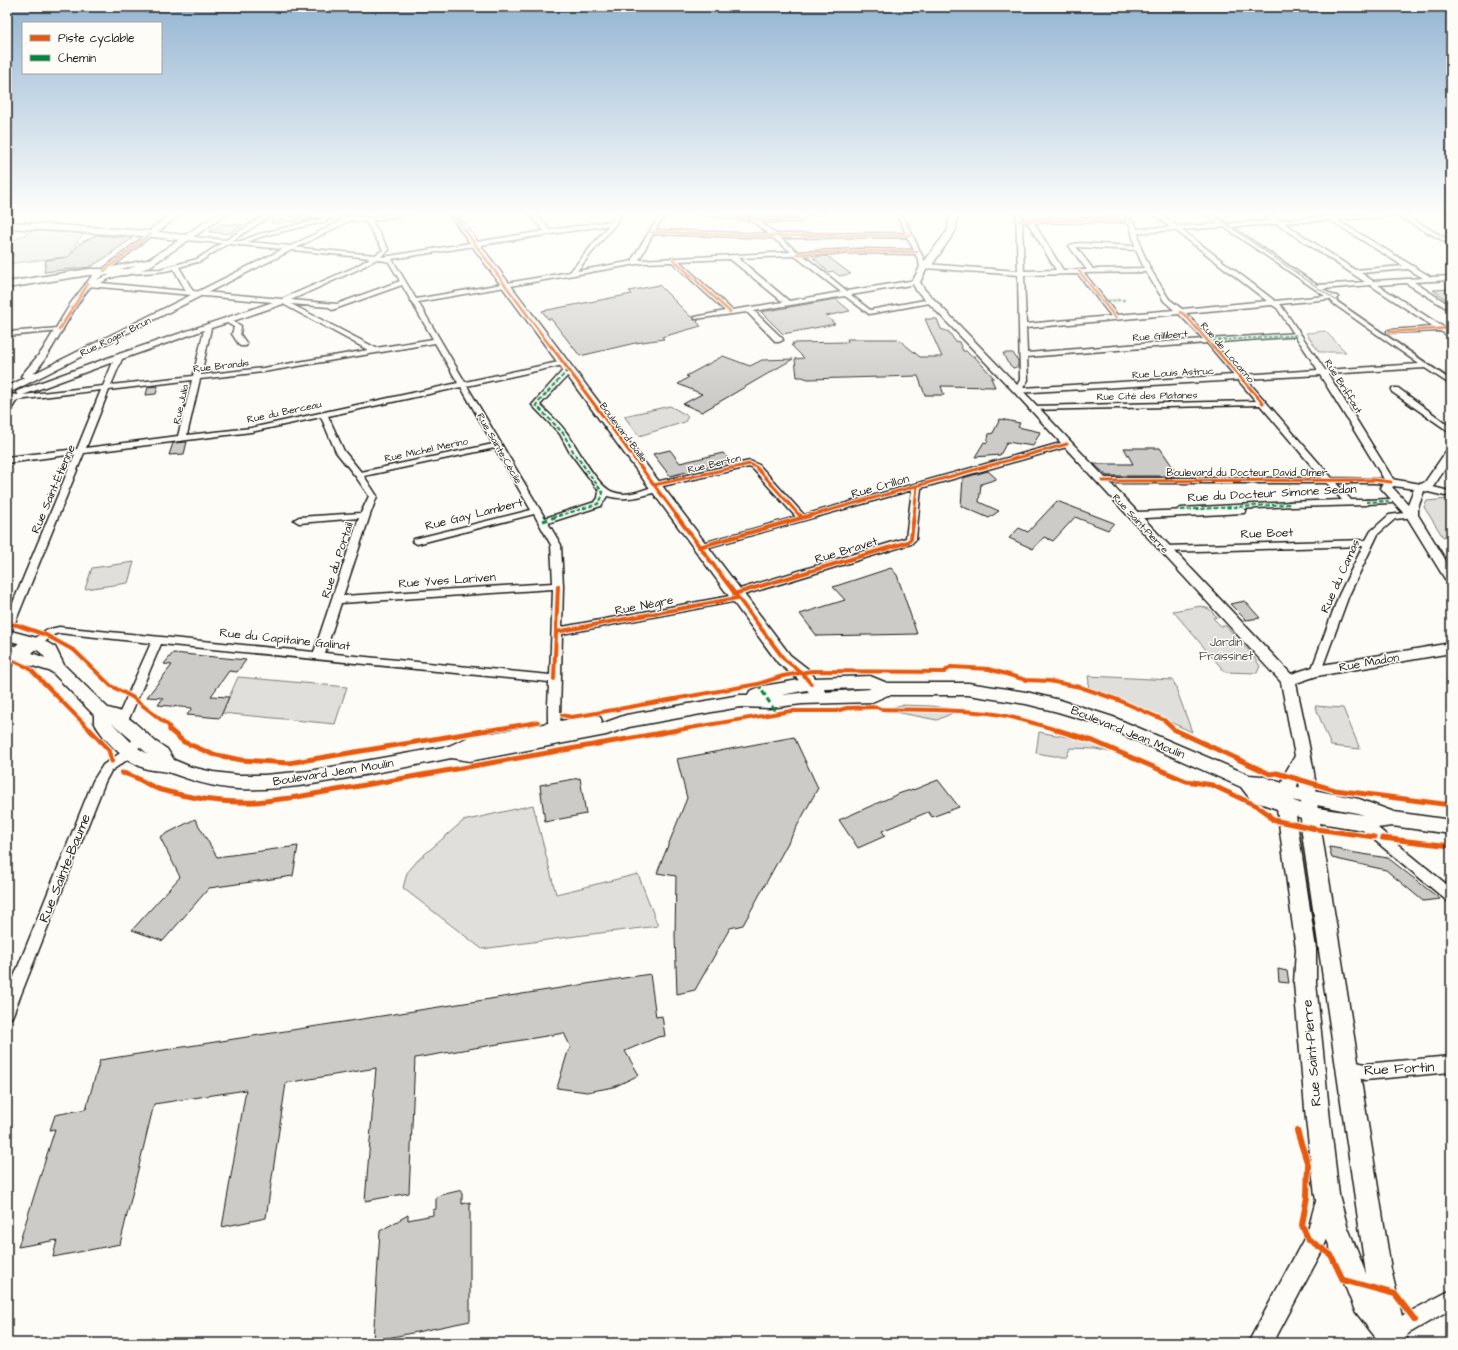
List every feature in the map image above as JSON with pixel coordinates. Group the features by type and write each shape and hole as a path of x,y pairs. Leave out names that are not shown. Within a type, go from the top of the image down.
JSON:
{"main road":[{"path":"7,285 61,276"},
{"name":"Boulevard Baille","path":"498,276 564,371 655,487 784,659 787,673 803,690"},
{"name":"Boulevard Jean Moulin","path":"7,635 32,642 49,651 58,668 103,712 113,715 122,721 161,754 168,765"},
{"name":"Boulevard Jean Moulin","path":"13,655 58,668"},
{"name":"Boulevard Jean Moulin","path":"103,712 102,722 110,733 130,752 149,763 168,765 188,773 213,779 238,782 264,782 309,778 451,752 470,754 556,733 606,729 626,722 740,701 769,702 803,690 870,682 885,689 968,689 1003,694 1060,706 1131,730 1247,782 1257,795 1286,798 1310,805"},
{"name":"Boulevard Jean Moulin","path":"803,690 823,697 872,696 885,689"},
{"name":"Rue Saint-Pierre","path":"1286,798 1306,949 1305,983 1318,1120 1327,1195 1334,1225 1364,1302 1392,1341"},
{"path":"1310,805 1362,823 1393,819"},
{"path":"1310,805 1359,806 1393,819 1451,827"},
{"path":"1310,805 1311,833 1380,1276 1392,1341"}],"street":[{"path":"87,276 93,283 281,302 338,306"},
{"path":"33,374 59,330 99,276"},
{"path":"93,283 113,276"},
{"path":"181,276 191,293"},
{"name":"Rue Roger Brun","path":"9,394 33,374 236,276"},
{"path":"7,409 9,394 281,302 339,276"},
{"name":"Rue Sainte-Cécile","path":"400,276 556,545 558,586 554,679 556,733"},
{"path":"415,301 555,276"},
{"path":"691,276 730,312"},
{"path":"755,276 788,303"},
{"path":"825,276 869,312 930,301"},
{"path":"698,318 916,282 920,276"},
{"path":"1018,391 1024,380 1021,276"},
{"path":"1083,276 1105,301 1116,318"},
{"name":"Rue de Locarno","path":"1152,276 1166,300 1185,315 1349,503"},
{"name":"Rue Briffaut","path":"1240,276 1276,303 1323,373 1391,482"},
{"path":"1302,276 1318,286 1450,279"},
{"path":"1304,276 1334,298 1345,302 1451,375"},
{"path":"1360,276 1451,335"},
{"path":"1424,276 1429,279"},
{"path":"1407,281 1451,309"},
{"path":"317,314 404,282"},
{"name":"Rue Saint-Pierre","path":"916,282 920,290 930,301 1018,391 1032,408 1288,680"},
{"path":"1022,326 1334,298"},
{"path":"1334,298 1336,303 1451,383"},
{"path":"281,302 317,314 374,350"},
{"path":"748,309 779,340"},
{"path":"227,320 238,326 236,334 243,344"},
{"name":"Rue Julia","path":"182,438 208,330 207,327"},
{"path":"1389,332 1451,328"},
{"path":"7,334 59,330"},
{"name":"Rue Gillibert","path":"1024,355 1298,335"},
{"name":"Rue Brandis","path":"9,394 107,387 263,370 437,340"},
{"name":"Rue Saint-Étienne","path":"7,630 119,357"},
{"name":"Rue Louis Astruc","path":"1018,391 1426,366"},
{"path":"564,371 536,405 563,433 572,451 603,491 628,497 655,487"},
{"name":"Rue du Berceau","path":"7,460 251,430 462,384 564,371"},
{"path":"1395,390 1451,430"},
{"name":"Rue Cité des Platanes","path":"1032,408 1263,403"},
{"path":"323,414 340,452 359,475"},
{"name":"Rue Crillon","path":"699,547 1067,444"},
{"name":"Rue Michel Merino","path":"359,475 498,445"},
{"path":"1412,515 1412,508 1419,490 1429,484 1451,452"},
{"name":"Rue Berton","path":"655,487 750,464 756,467 802,518"},
{"name":"Rue du Portail","path":"318,656 338,600 364,515 373,496 359,475"},
{"name":"Boulevard du Docteur David Olmer","path":"1102,481 1375,480 1391,482"},
{"path":"1448,493 1391,482 1386,487 1391,498 1412,515 1451,579"},
{"name":"Rue Bravet","path":"736,596 908,542 911,539 917,486"},
{"path":"542,521 598,504 601,500 603,491"},
{"path":"1391,498 1410,499 1448,493"},
{"name":"Rue du Docteur Simone Sedan","path":"1181,510 1291,504 1349,503 1391,498"},
{"name":"Rue Gay Lambert","path":"417,541 536,511"},
{"name":"Rue du Docteur Simone Sedan","path":"1137,514 1146,516 1241,511"},
{"path":"299,520 364,515"},
{"name":"Rue du Camas","path":"1316,671 1344,595 1374,533 1392,517 1412,515"},
{"name":"Rue Boet","path":"1166,549 1368,543"},
{"name":"Rue Yves Lariven","path":"338,600 558,586"},
{"name":"Rue Nègre","path":"556,632 736,596"},
{"name":"Rue du Capitaine Galinat","path":"32,642 50,632 59,630 554,679"},
{"path":"122,721 157,640"},
{"path":"13,655 32,642"},
{"name":"Rue Madon","path":"1288,680 1316,671 1451,648"},
{"path":"1288,680 1303,756 1310,805"},
{"name":"Rue Sainte-Baume","path":"7,1012 99,781 107,768 130,752 140,737"},
{"name":"Rue Saint-Pierre","path":"1286,798 1292,775 1303,756"},
{"path":"1362,823 1451,896"},
{"name":"Rue Fortin","path":"1348,1068 1365,1072 1451,1064"},
{"path":"1260,1343 1314,1243 1323,1222 1327,1195"},
{"path":"1392,1341 1399,1328 1451,1299"}],"green space":[{"path":"1325,331 1346,352 1319,352 1306,333"},
{"path":"670,406 688,416 685,422 639,436 624,416"},
{"path":"1448,499 1451,501 1451,534 1443,537 1424,507 1427,501"},
{"path":"134,562 128,583 85,589 92,568"},
{"name":"Jardin Fraissinet","path":"1201,606 1209,609 1217,617 1213,618 1221,626 1226,626 1251,653 1260,666 1257,673 1225,672 1173,611"},
{"path":"1088,676 1173,680 1192,732 1119,699 1088,689"},
{"path":"238,677 347,687 335,724 222,713"},
{"path":"901,705 931,706 961,710 890,708"},
{"path":"1315,706 1343,708 1360,749 1331,746"},
{"path":"885,710 955,712 937,720"},
{"path":"1039,732 1083,740 1114,753 1095,749 1070,748 1067,756 1054,756 1036,753"},
{"path":"533,805 556,894 638,874 658,926 482,949 403,888 407,873 418,860 463,821"}],"building":[{"path":"659,285 691,317 694,316 694,320 699,320 697,322 701,326 662,337 664,339 635,343 580,356 551,319 548,319 542,311 632,294 629,291"},
{"path":"1451,289 1451,303 1433,290"},
{"path":"836,299 850,311 826,316 835,324 783,334 761,312"},
{"path":"925,319 937,319 941,329 949,332 955,341 959,342 963,351 966,351 971,356 974,356 994,378 991,378 995,387 941,386 944,395 925,395 918,376 808,379 797,377 795,359 804,358 791,345 794,345 792,343 848,342 847,339 898,339 920,357 942,357"},
{"path":"1003,353 1013,353 1018,361 1018,367 1013,368 1007,362"},
{"path":"723,356 750,366 762,360 793,359 702,412 683,404 702,394 678,384 689,377 686,376"},
{"path":"158,386 156,394 146,395 148,387"},
{"path":"1000,419 1020,423 1018,427 1040,432 1033,446 1007,442 1000,455 975,457 984,442 987,443 989,434 993,433"},
{"path":"187,442 184,454 169,455 173,443"},
{"path":"1124,448 1160,448 1179,476 1107,476 1094,464 1133,464"},
{"path":"670,450 680,463 723,453 731,461 670,476 653,454"},
{"path":"988,471 997,479 981,484 979,502 999,511 989,518 961,506 963,478"},
{"path":"1057,501 1114,523 1108,530 1075,517 1053,541 1044,537 1033,549 1009,538 1019,528 1028,532"},
{"path":"891,568 897,575 917,634 817,636 800,614 845,600 833,587"},
{"path":"1245,601 1260,618 1246,620 1230,604"},
{"path":"173,653 246,660 237,672 229,671 211,696 229,697 220,718 187,715 192,708 158,705 163,698 147,697 172,665 164,664"},
{"path":"794,737 818,788 743,925 730,928 695,990 677,994 675,936 676,876 657,873 687,798 677,759"},
{"path":"580,778 586,814 545,822 540,785"},
{"path":"938,780 959,807 932,817 928,812 882,831 885,836 858,848 839,820 898,794"},
{"path":"195,819 217,857 298,846 293,876 209,888 163,941 132,930 180,877 160,837"},
{"path":"1329,847 1342,849 1343,851 1388,858 1440,899 1423,901 1386,870 1332,858"},
{"path":"1278,969 1287,971 1289,983 1279,982"},
{"path":"650,974 656,1017 662,1016 665,1036 658,1037 625,1051 639,1075 614,1087 587,1092 557,1088 568,1051 571,1048 564,1033 415,1058 409,1193 365,1201 376,1068 286,1083 266,1218 222,1227 246,1090 154,1104 120,1244 53,1257 57,1240 18,1247 55,1129 50,1130 55,1115 86,1109 100,1060"},
{"path":"462,1190 462,1204 470,1202 470,1321 373,1341 380,1231 408,1215 408,1220 433,1215 433,1210 436,1209 436,1197"}],"tunnel":[{"path":"1107,301 1125,300"}],"tram line":[{"path":"1301,276 1451,380"}],"marked path":[{"path":"1102,301 1125,300"},
{"path":"1208,341 1298,335"},
{"path":"543,521 598,504 603,495 603,491 573,451 563,433 536,405 568,370"},
{"path":"7,409 14,398"},
{"path":"1366,502 1389,501"},
{"path":"1181,510 1291,504"},
{"path":"758,684 776,713"}],"cycle path":[{"path":"499,276 734,594 784,659 802,673 811,684"},
{"path":"691,276 730,312"},
{"path":"1083,276 1116,318"},
{"path":"59,330 88,284"},
{"path":"1180,312 1185,315 1263,403"},
{"path":"1389,332 1451,328"},
{"path":"699,547 1067,444"},
{"path":"654,485 750,464 756,467 802,518"},
{"path":"1102,481 1375,480 1391,482"},
{"path":"734,594 908,542 911,539 917,486"},
{"path":"554,679 558,586"},
{"path":"556,632 737,598"},
{"path":"7,624 17,625 46,635 75,651 111,686 132,697 169,726 170,732 184,742 198,749 226,758 256,762 289,763 538,722"},
{"path":"7,658 29,668 40,678 109,750 112,761"},
{"path":"562,715 571,717 585,715 758,684 783,676 812,671 944,672 951,667 989,669 1026,680 1049,681 1080,687 1118,700 1164,720 1177,732 1270,774 1277,773 1335,790 1451,805"},
{"path":"122,773 132,775 160,790 217,800 261,802 791,711 836,711 847,708 876,707 881,709 961,711 996,714 1020,719 1093,741 1186,781 1212,785 1257,806 1267,813 1273,820 1316,829 1374,837"},
{"path":"1382,838 1451,846"},
{"path":"1297,1131 1308,1165 1307,1197 1302,1225 1308,1239 1331,1255 1343,1280 1395,1294 1415,1320"}]}
